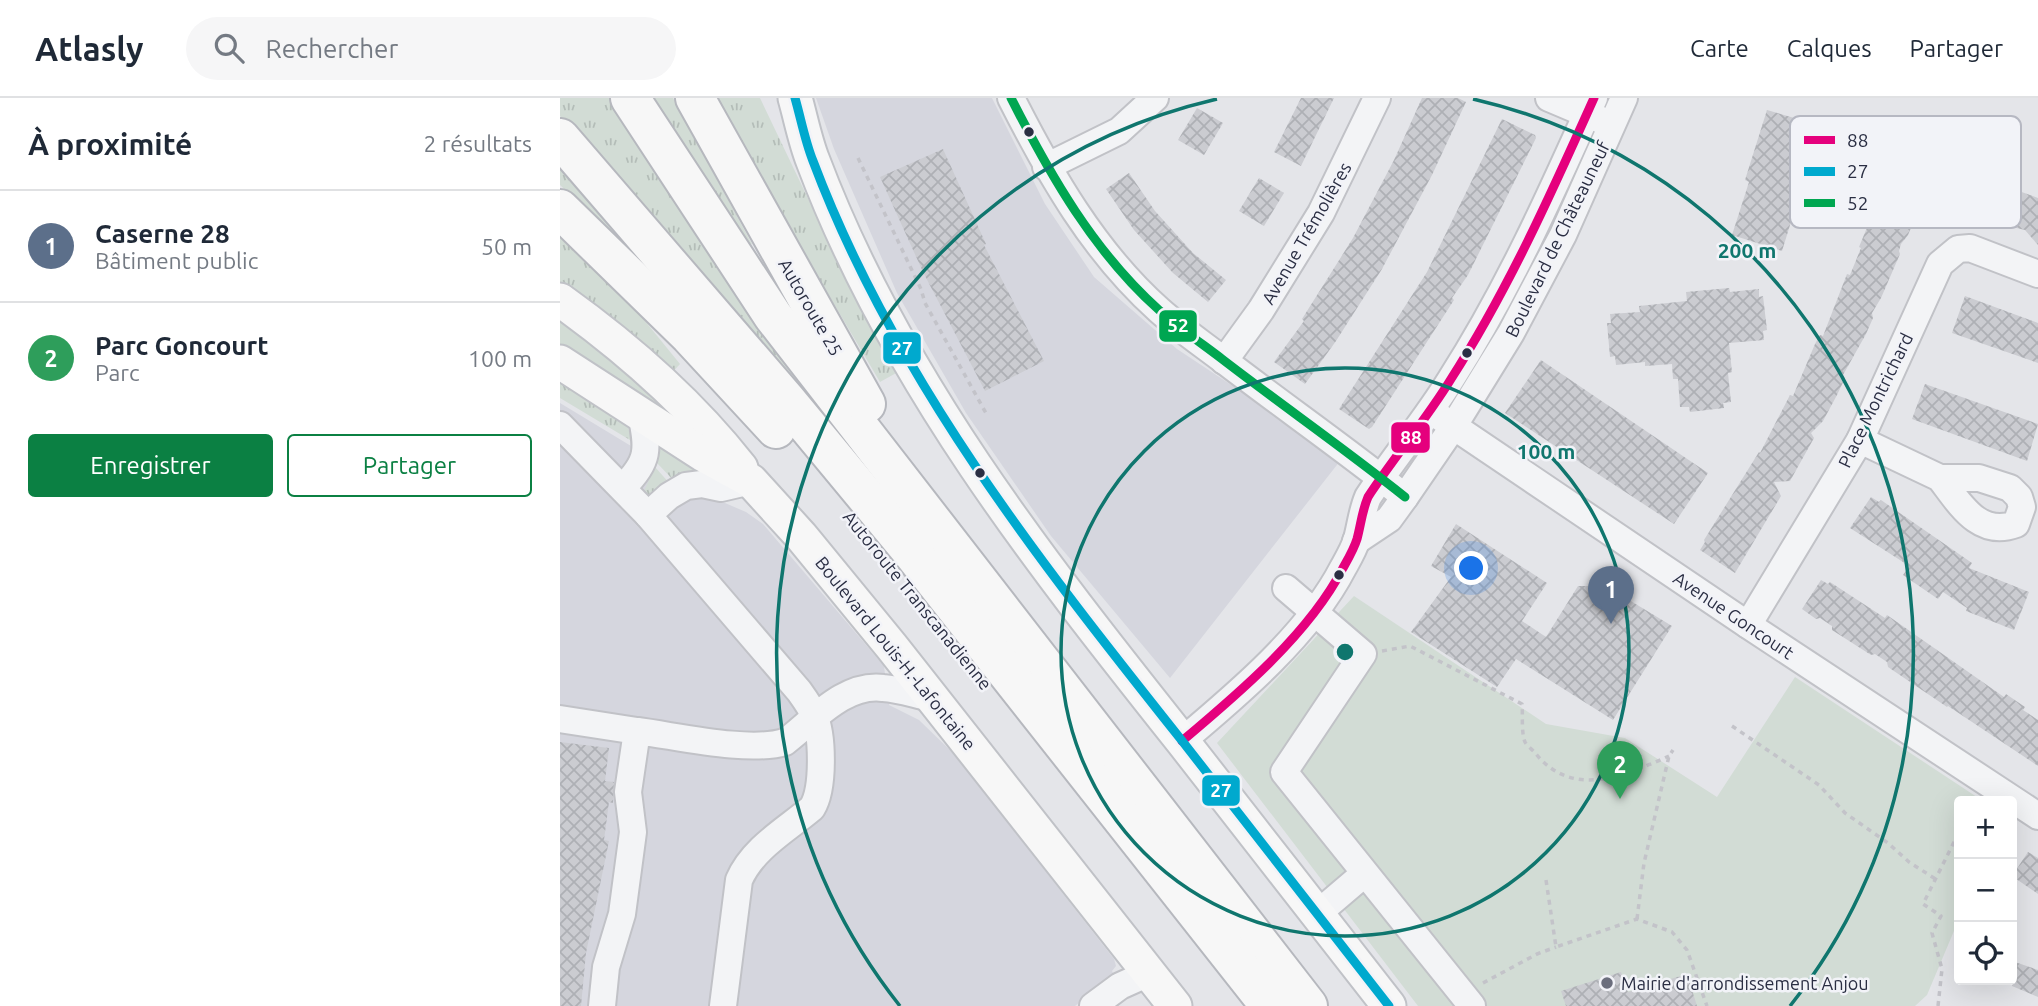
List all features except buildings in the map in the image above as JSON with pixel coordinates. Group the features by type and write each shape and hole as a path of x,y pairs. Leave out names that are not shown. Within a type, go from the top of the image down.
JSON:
{"highway":[{"path":"630,98 773,316 1308,1006"},
{"name":"Autoroute 25","path":"695,98 929,516"},
{"path":"560,138 786,400 911,551 1270,1006"},
{"name":"Autoroute Transcanadienne","path":"563,212 713,360 895,567 1240,1006"}],"main road":[{"path":"772,98 812,159"},
{"path":"795,98 812,159 870,289 929,395 966,454 1035,554 1390,1006"},
{"path":"560,300 614,342 680,400 715,435 751,481"},
{"name":"Boulevard Louis-H.-Lafontaine","path":"560,362 702,454 751,481 861,608 1175,1006"}],"street":[{"path":"1011,98 1046,167 1077,214 1122,272 1159,310 1405,497"},
{"path":"1046,167 1119,131 1132,122 1155,98"},
{"name":"Avenue Trémolières","path":"1224,361 1261,310 1321,213 1377,98"},
{"path":"1549,98 1590,106 1612,125"},
{"name":"Boulevard de Châteauneuf","path":"1356,541 1388,519 1405,497 1453,427 1511,333 1538,284 1624,98"},
{"name":"Boulevard de Châteauneuf","path":"1182,741 1256,674 1314,612 1342,571 1356,541 1361,512 1381,478 1431,411 1514,271 1564,168 1590,106"},
{"name":"Place Montrichard","path":"1748,625 1860,440 1940,264 1958,249 1970,248 2038,274"},
{"name":"Avenue Goncourt","path":"1431,411 2038,816"},
{"path":"623,487 638,473 646,456 641,413"},
{"path":"560,425 648,515 799,691 815,717 821,768 816,803 746,864 739,880 723,1006"},
{"path":"1860,440 1940,478"},
{"path":"648,515 669,496 693,483 721,488 751,481"},
{"path":"1286,588 1363,654 1284,772 1467,1000"},
{"path":"560,719 744,745 776,745 785,742 815,717 851,694 870,688 882,687 932,698"},
{"path":"602,1006 607,967 622,914 633,832 628,792 637,731"},
{"path":"1317,914 1364,874"},
{"path":"1093,1006 1120,986 1149,973"}],"path":[{"path":"858,158 921,289 925,303 987,415"},
{"path":"1363,654 1410,646 1522,704 1524,741 1548,768 1564,777 1580,781 1627,775 1668,756 1673,750"},
{"path":"1732,726 1819,785 1846,813 1888,843 1909,862 1937,880"},
{"path":"1636,919 1644,863 1668,756"},
{"path":"1938,1006 1942,969 1932,933 1941,916 1923,904 1954,843"},
{"path":"1546,880 1556,947"},
{"path":"1467,1000 1537,954 1636,919 1672,932 1687,950 1707,1006"}],"shaded area":[{"path":"816,98 992,98 1045,204 1094,277 1177,349 1311,438 1340,461 1170,678 1051,536 966,413 897,293 834,149"},
{"path":"560,403 636,449 684,500 691,495 711,497 746,512 763,524 884,666 885,674 882,676 889,705 919,720 952,752 1114,959 1114,975 1075,1006 560,1006"}],"green space":[{"path":"560,98 614,98 800,378 867,472 560,116"},
{"path":"647,98 673,98 752,244 747,247"},
{"path":"716,98 760,98 837,259 898,372 880,382 766,189"},
{"path":"560,157 626,234 619,241 560,185"},
{"path":"560,236 632,305 680,364 670,375 560,287"},
{"path":"560,313 694,428 560,348"},
{"path":"560,375 625,422 635,443 560,398"},
{"path":"665,442 712,475 675,482 657,463 657,447"},
{"path":"655,467 671,485 647,495 644,491"},
{"path":"1354,596 1546,724 1625,738 1717,797 1795,677 1975,796 1954,796 1954,931 1927,995 1915,1006 1418,1006 1217,743"}],"transit line":[{"name":"27","path":"795,98 810,153 847,241 885,318 928,393 975,466 1076,606 1389,1006"},
{"name":"52","path":"1011,98 1075,211 1114,263 1136,287 1182,329 1405,497"},
{"name":"88","path":"1182,741 1271,662 1329,592 1357,539 1368,497 1421,424 1472,345 1545,206 1594,98"}],"place":[{"name":"Caserne 28","path":"1611,624"},
{"name":"Parc Goncourt","path":"1620,799"},
{"name":"Mairie d'arrondissement Anjou","path":"1607,983"}]}
